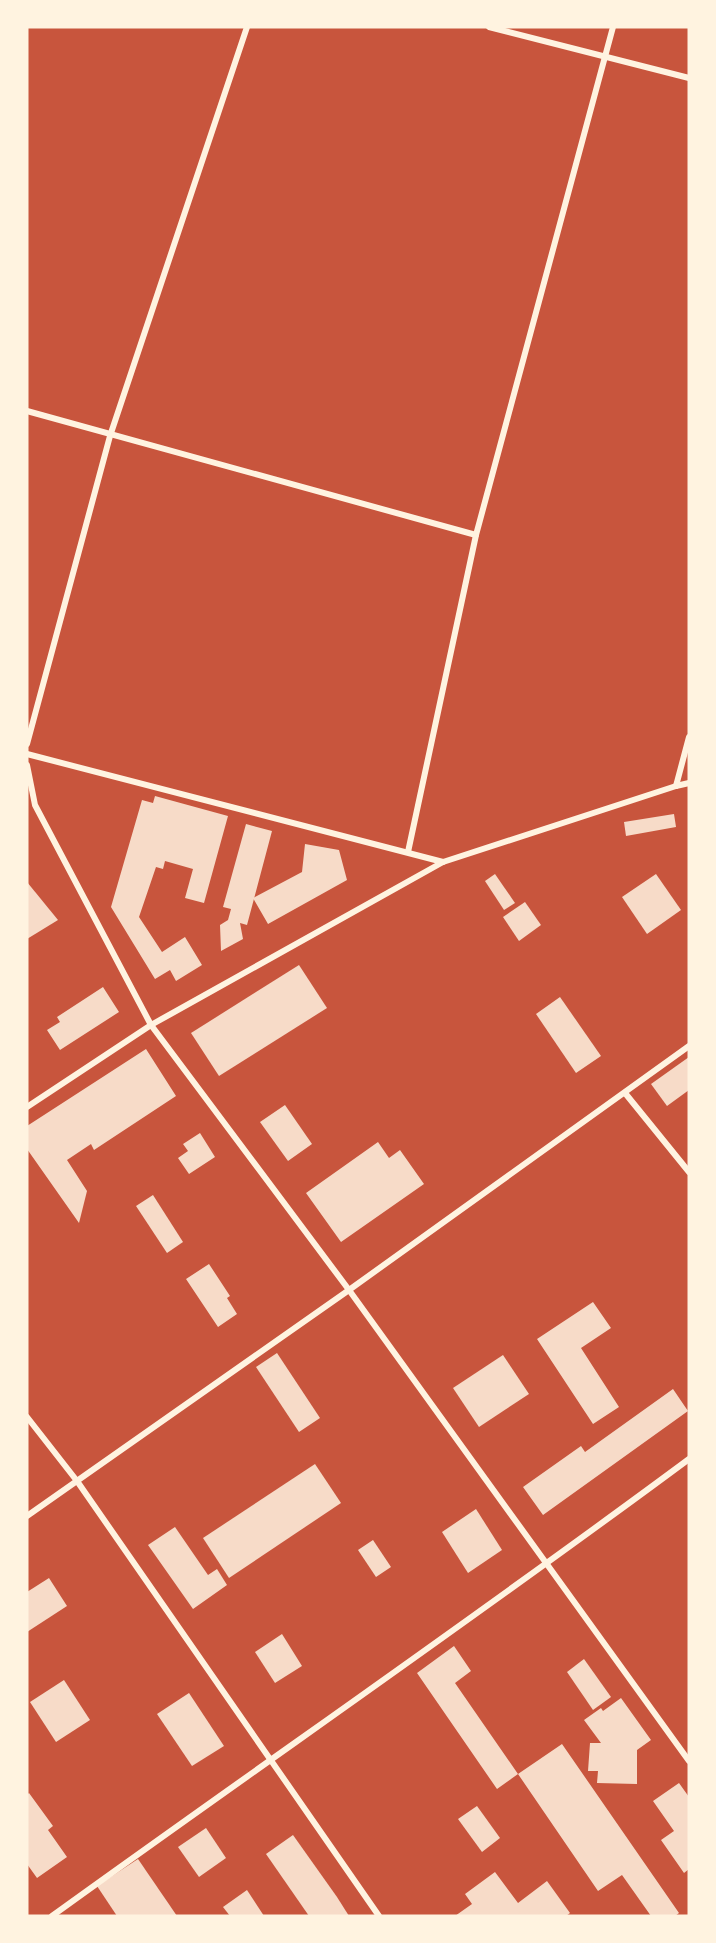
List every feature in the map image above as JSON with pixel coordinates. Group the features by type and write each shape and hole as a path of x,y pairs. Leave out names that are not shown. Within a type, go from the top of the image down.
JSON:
{"street":[{"path":"27,744 110,436 246,27"},
{"path":"489,27 689,78"},
{"path":"408,852 476,535 614,27"},
{"path":"27,411 110,436 476,535"},
{"path":"676,786 689,737"},
{"path":"27,754 443,862"},
{"path":"27,765 35,805 151,1024 349,1290 689,1761"},
{"path":"27,1107 151,1024 443,862 689,783"},
{"path":"27,1516 349,1290 689,1046"},
{"path":"626,1093 689,1172"},
{"path":"27,1417 77,1481 379,1916"},
{"path":"52,1916 269,1759 547,1565 689,1459"}],"building":[{"path":"155,796 228,816 204,903 185,898 193,869 165,861 163,869 156,867 139,917 162,952 185,937 202,965 176,981 170,970 155,979 111,907 142,800 153,803"},
{"path":"674,814 676,827 626,836 624,822"},
{"path":"246,824 272,831 247,925 240,923 243,939 221,951 220,925 228,920 231,909 223,907"},
{"path":"305,844 339,850 347,880 268,924 253,898 302,872"},
{"path":"495,874 515,903 504,910 485,881"},
{"path":"656,874 681,910 647,934 622,897"},
{"path":"27,882 58,920 27,939"},
{"path":"525,902 541,925 519,941 503,917"},
{"path":"299,965 327,1008 219,1076 191,1033"},
{"path":"103,987 119,1012 60,1050 47,1030 60,1022 57,1017"},
{"path":"560,997 601,1056 576,1073 536,1014"},
{"path":"146,1049 176,1096 94,1150 91,1144 67,1160 87,1191 79,1223 27,1149 27,1126"},
{"path":"689,1057 689,1090 667,1106 651,1084"},
{"path":"285,1105 312,1144 288,1161 260,1122"},
{"path":"200,1133 215,1157 189,1174 178,1158 188,1151 183,1144"},
{"path":"378,1142 389,1158 400,1150 424,1184 341,1242 306,1193"},
{"path":"153,1195 183,1242 167,1253 136,1206"},
{"path":"209,1264 230,1296 227,1298 237,1314 218,1327 186,1279"},
{"path":"593,1302 611,1328 581,1348 619,1407 593,1424 537,1339"},
{"path":"277,1353 320,1418 299,1432 256,1367"},
{"path":"503,1355 529,1394 479,1427 453,1388"},
{"path":"673,1389 688,1411 543,1515 523,1487 581,1446 585,1452"},
{"path":"315,1464 341,1503 229,1578 203,1538"},
{"path":"476,1509 502,1550 468,1573 442,1532"},
{"path":"175,1527 208,1575 217,1569 227,1585 193,1609 148,1545"},
{"path":"373,1540 391,1567 376,1577 358,1550"},
{"path":"49,1578 67,1606 27,1632 27,1592"},
{"path":"282,1634 302,1666 275,1683 255,1652"},
{"path":"454,1646 471,1671 455,1683 518,1774 497,1789 417,1673"},
{"path":"584,1659 611,1697 593,1710 567,1672"},
{"path":"64,1680 90,1720 56,1742 30,1702"},
{"path":"189,1693 224,1746 192,1766 157,1714"},
{"path":"621,1698 651,1740 637,1750 637,1784 597,1783 598,1771 588,1771 590,1743 601,1743 584,1720 601,1708 603,1711"},
{"path":"562,1744 679,1913 675,1916 651,1916 622,1875 598,1891 518,1774"},
{"path":"679,1783 689,1797 689,1869 684,1873 661,1840 674,1831 653,1801"},
{"path":"29,1793 53,1826 48,1830 67,1857 37,1878 27,1864 27,1795"},
{"path":"477,1806 500,1838 482,1852 458,1819"},
{"path":"206,1828 226,1858 199,1877 178,1847"},
{"path":"293,1835 349,1916 309,1916 266,1854"},
{"path":"138,1859 177,1916 117,1916 97,1886"},
{"path":"495,1872 518,1903 547,1881 570,1913 566,1916 455,1916 472,1904 465,1894"},
{"path":"247,1890 264,1916 230,1916 223,1907"}]}
